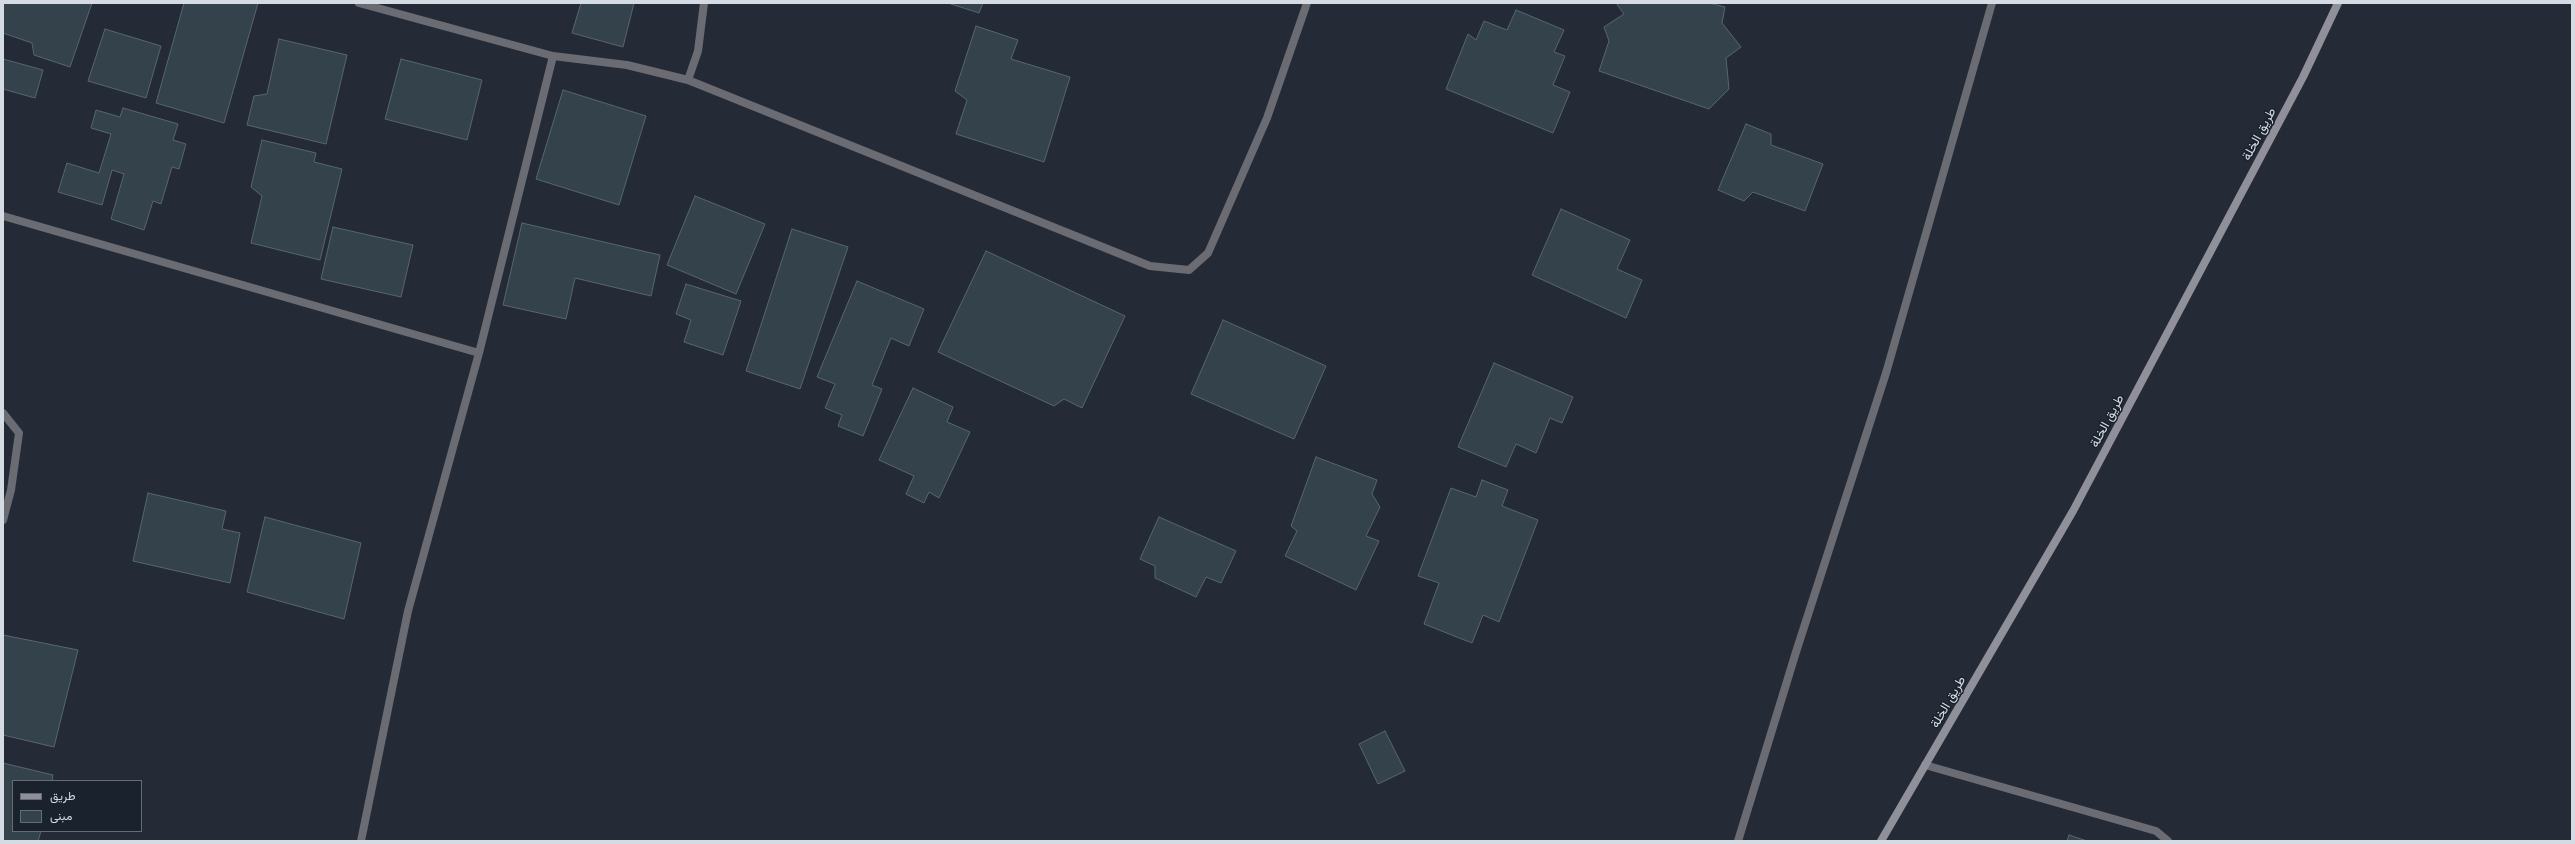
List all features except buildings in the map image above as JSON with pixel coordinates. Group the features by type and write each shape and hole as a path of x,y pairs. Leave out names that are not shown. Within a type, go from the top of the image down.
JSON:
{"street":[{"path":"359,3 553,56 627,65 688,80 1150,266 1188,270 1208,253 1267,118 1307,3"},
{"path":"688,80 698,51 704,3"},
{"path":"1738,841 1796,652 1886,373 1992,3"},
{"name":"طريق الخلة","path":"1881,841 2073,511 2303,77 2338,3"},
{"path":"361,841 408,611 479,353 553,56"},
{"path":"3,216 479,353"},
{"path":"3,413 19,433 11,490 3,520"},
{"path":"1925,765 2156,831 2168,841"}]}
